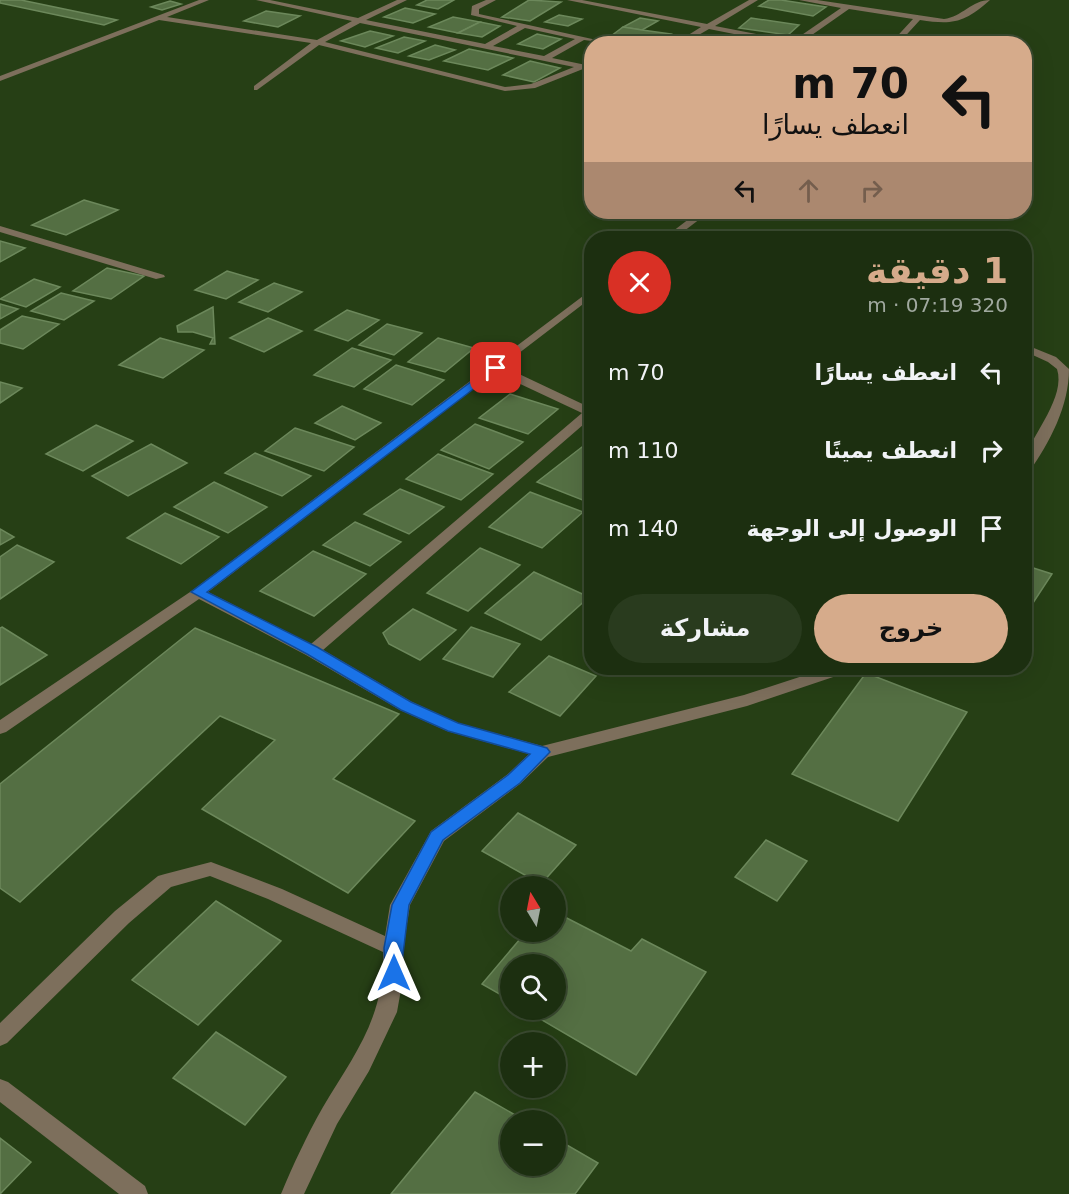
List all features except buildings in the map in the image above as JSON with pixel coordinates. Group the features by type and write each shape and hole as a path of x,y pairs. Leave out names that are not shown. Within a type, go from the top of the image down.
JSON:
{"street":[{"path":"0,79 205,0"},
{"path":"260,0 584,67"},
{"path":"257,88 297,53 403,0"},
{"path":"492,0 475,8 475,15 582,38"},
{"path":"571,0 753,36"},
{"path":"691,36 754,0"},
{"path":"803,0 918,18 957,20 986,0"},
{"path":"805,36 847,7"},
{"path":"158,18 317,42 505,88 532,86 580,67"},
{"path":"901,36 918,18"},
{"path":"485,47 523,26"},
{"path":"544,59 582,38"},
{"path":"678,231 695,219"},
{"path":"0,229 160,277"},
{"path":"0,728 198,592 496,368 584,299"},
{"path":"1032,350 1056,361 1065,372 1066,386 1039,449 1032,458"},
{"path":"496,368 584,409"},
{"path":"312,651 584,418"},
{"path":"198,592 312,651 406,706 453,727 542,752"},
{"path":"292,1194 329,1117 361,1064 387,1012 394,973 393,948 400,905 437,836 514,779 542,752 747,700 821,675"},
{"path":"0,1037 122,917 165,881 211,869 275,894 393,948"},
{"path":"0,1089 137,1194"}],"route":[{"path":"394,973 393,948 400,905 437,836 514,779 542,752 453,727 406,706 312,651 198,592 496,368"}]}
